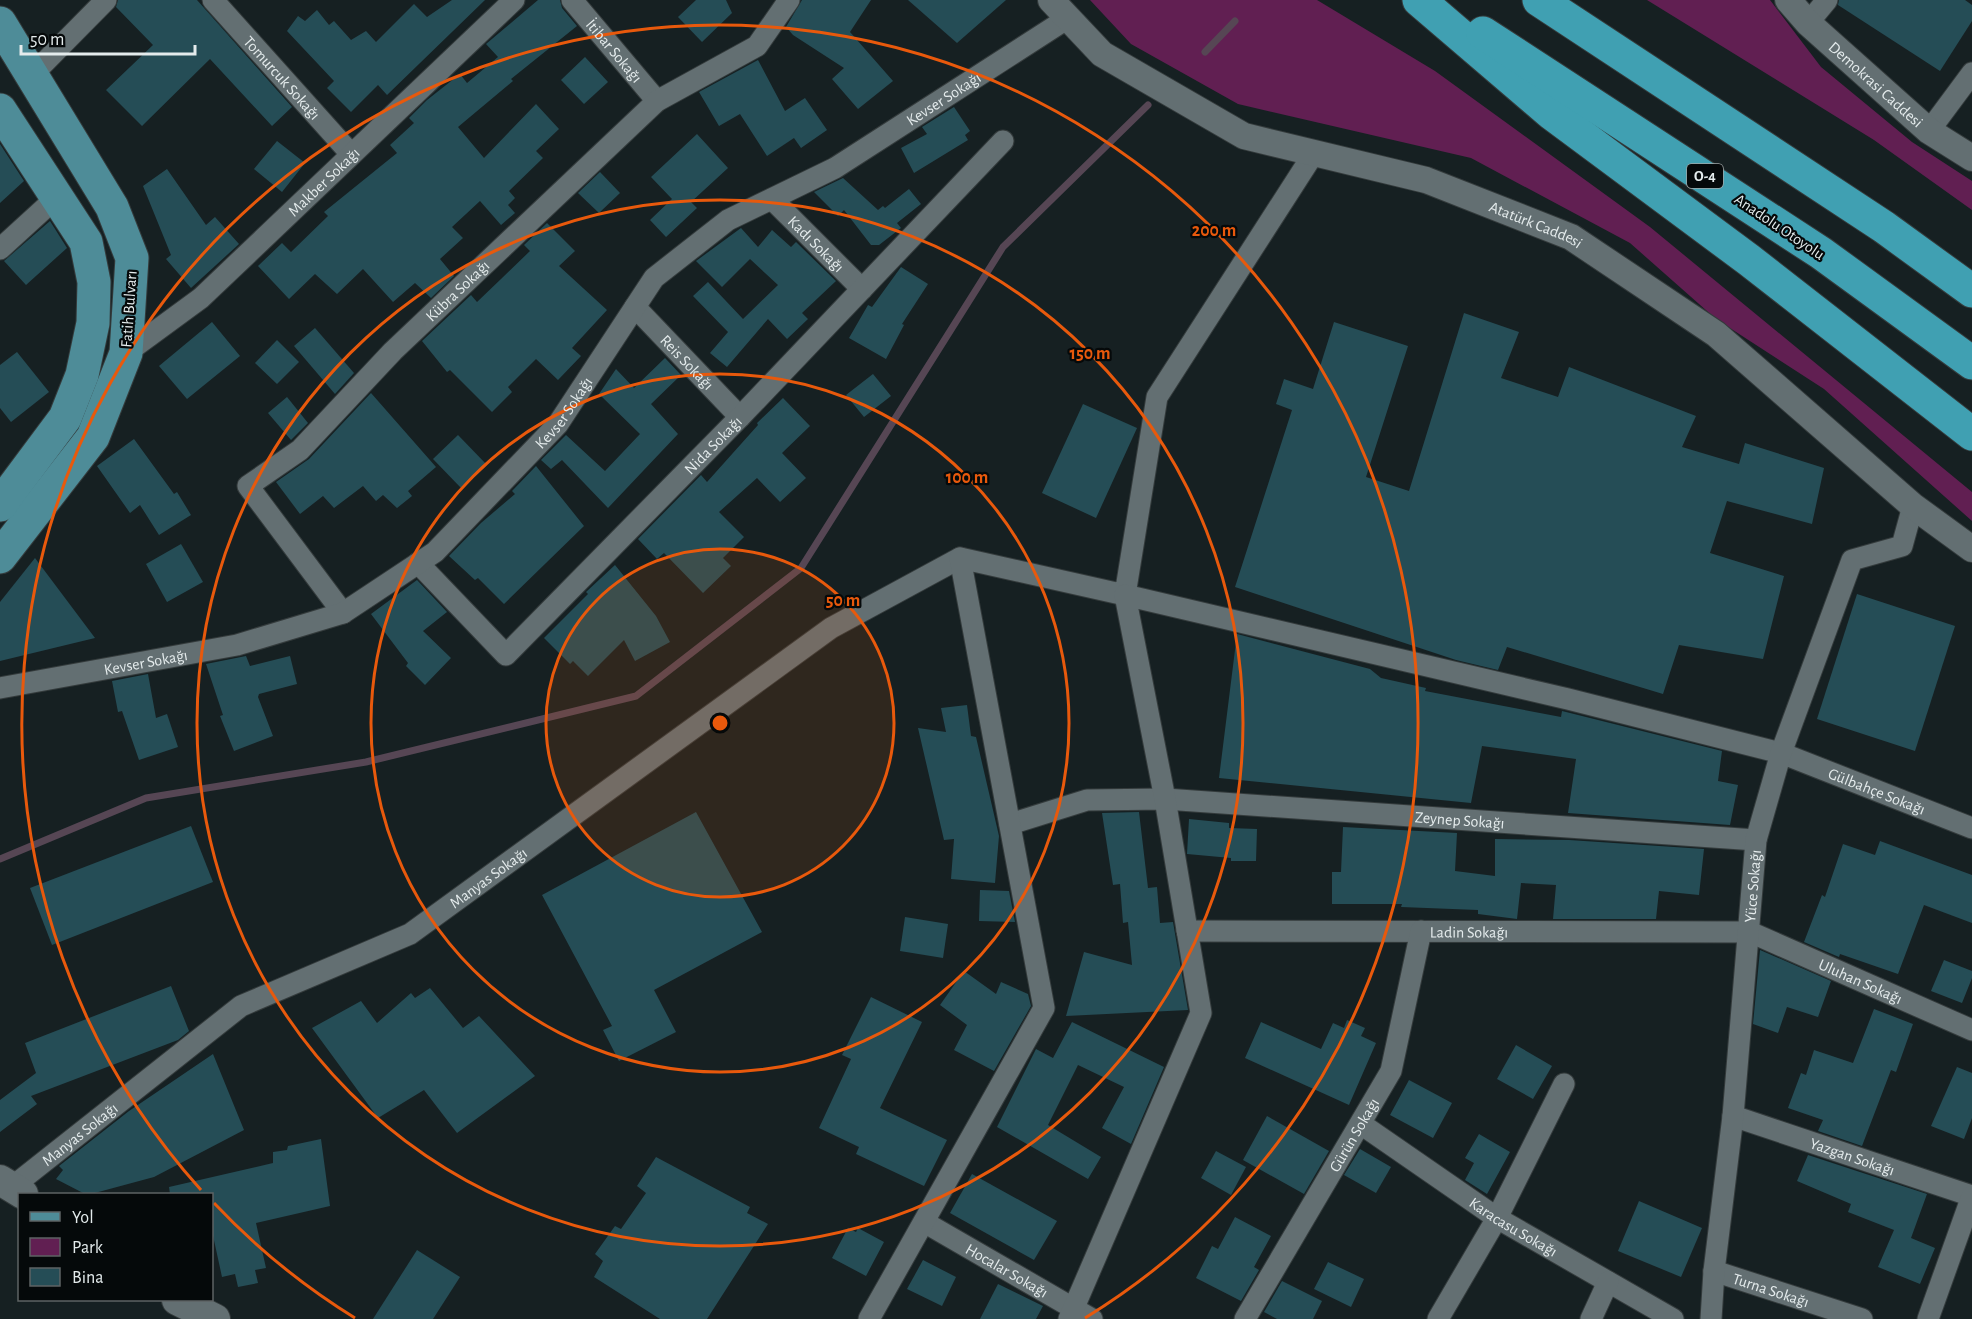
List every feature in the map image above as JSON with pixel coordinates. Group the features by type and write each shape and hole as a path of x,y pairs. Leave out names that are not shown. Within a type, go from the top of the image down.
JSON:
{"highway":[{"path":"1419,0 1551,113 1749,260 1972,434"},
{"name":"Anadolu Otoyolu","path":"1431,0 1821,253 1972,363"},
{"path":"1539,0 1884,227 1972,291"}],"main road":[{"name":"Fatih Bulvarı","path":"0,23 112,207 132,258 126,353 93,437 0,557"},
{"name":"Fatih Bulvarı","path":"0,110 87,243 94,282 93,324 82,375 65,418 0,505"},
{"path":"181,1301 215,1319"}],"street":[{"path":"31,76 106,0"},
{"name":"Tomurcuk Sokağı","path":"213,0 351,154"},
{"name":"İtibar Sokağı","path":"572,0 657,101"},
{"name":"Kübra Sokağı","path":"343,613 248,486 300,450 393,351 657,101 757,46 789,0"},
{"name":"Demokrasi Caddesi","path":"1788,0 1808,23 1929,131 1972,158"},
{"path":"1808,23 1827,0"},
{"name":"Makber Sokağı","path":"126,353 201,298 504,3"},
{"name":"Atatürk Caddesi","path":"1060,9 1102,54 1244,136 1426,180 1571,237 1716,334 1913,506 1972,549"},
{"name":"Kevser Sokağı","path":"0,688 237,645 343,613 435,552 558,424 654,278 728,220 835,168 1060,9"},
{"path":"1929,131 1972,73"},
{"name":"Nida Sokağı","path":"418,563 506,655 740,417 1003,141"},
{"path":"1079,1316 1201,1013 1165,799 1125,596 1157,397 1314,153"},
{"path":"0,249 58,196"},
{"name":"Kadı Sokağı","path":"772,199 862,289"},
{"name":"Reis Sokağı","path":"635,307 740,417"},
{"name":"Yüce Sokağı","path":"1711,1319 1714,1271 1733,1116 1756,840 1781,753 1852,560 1902,546 1913,506"},
{"path":"869,1319 1044,1008 960,558"},
{"name":"Gülbahçe Sokağı","path":"960,558 1545,694 1781,753 1972,828"},
{"name":"Manyas Sokağı","path":"11,1195 241,1006 410,934 831,628 960,558"},
{"name":"Zeynep Sokağı","path":"1010,824 1086,800 1165,799 1756,840"},
{"name":"Ladin Sokağı","path":"1187,931 1750,932"},
{"name":"Gürün Sokağı","path":"1245,1319 1362,1124 1391,1071 1421,931"},
{"name":"Uluhan Sokağı","path":"1750,932 1972,1030"},
{"path":"1438,1319 1497,1218 1564,1084"},
{"name":"Yazgan Sokağı","path":"1733,1116 1972,1196"},
{"name":"Karacasu Sokağı","path":"1362,1124 1497,1218 1674,1319"},
{"path":"1928,1319 1972,1196"},
{"name":"Hocalar Sokağı","path":"924,1222 1079,1316"},
{"name":"Turna Sokağı","path":"1714,1271 1862,1319"},
{"path":"1591,1319 1608,1282"}],"green space":[{"path":"1090,0 1317,0 1435,71 1650,227 1972,492 1972,521 1824,389 1716,319 1630,243 1471,158 1238,104 1131,44"},
{"path":"1647,0 1770,0 1821,67 1912,142 1972,181 1972,210 1874,140"}],"building":[{"path":"118,0 197,0 292,107 272,126 210,59 142,126 106,90 153,45 116,7"},
{"path":"452,0 485,0 387,95 378,85 351,112 327,88 334,81 287,31 298,16 305,21 317,10 329,25 334,21 351,40 366,31 376,42 414,4 427,17"},
{"path":"538,0 560,0 562,8 577,26 511,79 513,81 458,127 484,158 536,104 559,129 536,151 543,158 509,191 515,198 508,205 515,213 501,225 480,201 452,227 463,238 440,259 454,276 431,298 415,283 393,302 363,269 337,294 315,274 289,299 258,266 282,243 291,252 328,216 324,212 397,153 390,145 414,123 409,118 427,100 460,74 467,83 498,57 486,44"},
{"path":"696,0 726,0 732,13 702,42 678,17"},
{"path":"802,0 871,0 850,32 893,81 858,109 832,79 844,68 793,35 786,27"},
{"path":"908,0 1006,0 957,43"},
{"path":"1839,0 1965,0 1972,5 1972,21 1940,71 1838,5"},
{"path":"585,57 608,82 584,104 561,80"},
{"path":"758,60 785,111 805,98 827,130 801,148 794,138 767,156 740,114 719,126 699,92"},
{"path":"954,107 970,131 965,135 968,140 914,173 901,148 927,134 922,127"},
{"path":"697,134 728,168 691,202 697,208 666,237 650,220 672,199 651,177"},
{"path":"277,141 305,163 282,192 254,169"},
{"path":"0,144 24,181 0,203"},
{"path":"167,169 206,225 215,217 239,244 191,288 166,259 171,255 143,186"},
{"path":"600,172 620,193 599,213 578,193"},
{"path":"843,178 878,210 883,206 885,208 909,189 921,204 897,223 901,228 879,245 871,245 844,210 838,216 814,192"},
{"path":"50,221 67,248 26,285 4,261"},
{"path":"547,223 575,251 559,266 607,310 572,348 581,356 558,380 536,359 508,387 512,392 492,412 450,370 447,372 422,341 471,295 477,302 530,251 524,245"},
{"path":"741,228 758,247 772,230 791,247 796,242 836,281 802,313 808,319 787,339 768,319 727,367 710,353 728,332 693,296 708,282 743,319 778,285 750,259 722,287 696,261"},
{"path":"901,267 928,284 902,324 904,325 886,359 849,338 868,305 872,307"},
{"path":"1464,313 1519,332 1501,378 1558,397 1569,367 1696,416 1682,447 1739,464 1745,443 1824,468 1812,524 1727,501 1710,553 1784,576 1763,659 1679,645 1663,694 1507,647 1498,670 1456,660 1235,587 1292,410 1276,404 1284,379 1313,389 1334,322 1408,346 1366,477 1409,491"},
{"path":"212,322 240,356 187,399 159,366"},
{"path":"315,328 354,373 335,394 294,346"},
{"path":"277,340 299,362 277,384 255,363"},
{"path":"17,352 49,392 11,422 0,408 0,365"},
{"path":"665,358 681,375 651,404 678,434 608,508 562,460 551,469 541,460 566,435 605,471 640,434 599,394 616,369 634,388"},
{"path":"873,374 891,396 864,417 846,395"},
{"path":"371,393 436,467 408,491 412,496 397,508 383,495 376,501 363,486 334,508 323,496 300,514 276,482 309,459"},
{"path":"287,397 308,423 291,440 268,413"},
{"path":"783,398 810,426 782,453 806,478 780,502 757,478 719,512 744,537 723,558 731,566 703,593 664,553 657,559 638,539 701,475 707,482 758,425 757,423"},
{"path":"1083,404 1137,428 1096,518 1042,493"},
{"path":"458,435 487,465 462,489 433,459"},
{"path":"134,439 174,494 177,492 191,515 159,535 140,505 130,513 97,466"},
{"path":"536,466 584,526 504,604 478,578 475,580 449,556 481,523 515,494 512,491"},
{"path":"181,544 203,582 167,602 146,564"},
{"path":"35,558 95,638 0,661 0,602"},
{"path":"615,565 656,616 670,642 635,661 624,640 588,676 573,661 570,664 544,638 588,594 586,592"},
{"path":"417,580 447,612 423,631 451,658 425,685 406,666 408,663 371,614"},
{"path":"1857,594 1955,626 1915,751 1817,719"},
{"path":"1237,634 1370,669 1381,678 1426,688 1425,691 1561,717 1562,711 1722,751 1718,781 1738,785 1730,825 1568,813 1576,759 1482,746 1471,803 1219,778"},
{"path":"246,656 250,666 290,656 297,684 259,694 258,697 273,736 234,751 220,716 223,715 206,664"},
{"path":"148,674 156,718 167,714 178,747 139,760 122,711 118,712 112,681"},
{"path":"967,705 971,736 976,737 999,836 995,883 951,879 954,839 944,840 918,728 946,732 941,708"},
{"path":"696,812 762,932 654,990 676,1032 619,1061 603,1030 612,1026 542,895"},
{"path":"1139,812 1148,888 1157,887 1160,923 1173,922 1188,1010 1066,1016 1084,952 1132,965 1128,922 1123,923 1120,884 1113,885 1102,813"},
{"path":"1189,819 1229,823 1229,828 1257,829 1256,861 1231,861 1231,858 1187,854"},
{"path":"191,826 213,882 52,945 30,888"},
{"path":"1343,827 1457,833 1455,871 1495,876 1495,839 1569,840 1704,849 1699,895 1659,891 1656,919 1553,919 1556,885 1521,883 1517,919 1478,914 1478,910 1401,907 1402,904 1332,904 1332,872 1341,872"},
{"path":"1880,841 1972,875 1972,923 1924,905 1898,974 1840,954 1839,957 1804,942 1822,895 1825,897 1843,844 1875,855"},
{"path":"980,890 1009,891 1015,922 979,921"},
{"path":"905,917 948,924 943,958 900,951"},
{"path":"1760,950 1831,981 1818,1017 1787,1007 1778,1033 1753,1024"},
{"path":"1944,960 1972,971 1972,978 1962,1003 1931,991"},
{"path":"964,971 996,994 1001,982 1028,994 1031,1006 994,1071 954,1050 967,1025 940,1005"},
{"path":"171,986 189,1031 178,1040 31,1096 37,1104 0,1132 0,1100 36,1073 25,1043"},
{"path":"430,988 463,1028 479,1016 535,1076 457,1133 424,1090 378,1118 312,1028 361,1001 377,1023 411,993 415,998"},
{"path":"871,997 922,1022 880,1108 947,1140 924,1186 856,1154 859,1147 819,1128 851,1059 842,1055"},
{"path":"1874,1009 1913,1024 1896,1072 1891,1070 1862,1146 1818,1131 1823,1120 1788,1108 1801,1073 1806,1075 1814,1050 1853,1063"},
{"path":"1347,1020 1365,1028 1361,1036 1376,1043 1349,1105 1245,1058 1261,1022 1321,1049 1333,1023 1344,1028"},
{"path":"1072,1022 1164,1067 1131,1144 1102,1128 1124,1087 1078,1065 1048,1125 1101,1157 1088,1179 997,1127 1036,1049 1053,1058"},
{"path":"1516,1045 1552,1066 1533,1099 1497,1079"},
{"path":"213,1054 244,1130 154,1177 95,1193 83,1193 56,1179 63,1170 59,1166 129,1111"},
{"path":"1957,1067 1972,1073 1972,1118 1964,1139 1931,1126"},
{"path":"1409,1080 1452,1103 1433,1138 1390,1115"},
{"path":"1267,1116 1329,1151 1304,1194 1243,1160"},
{"path":"1479,1134 1510,1152 1487,1194 1465,1180 1474,1163 1465,1158"},
{"path":"321,1139 330,1206 256,1223 266,1268 255,1270 258,1283 238,1287 235,1274 222,1277 213,1236 213,1193 170,1193 169,1187 273,1163 273,1152 287,1150 288,1146"},
{"path":"1360,1149 1391,1167 1376,1193 1344,1175"},
{"path":"1216,1151 1246,1167 1231,1195 1201,1178"},
{"path":"1808,1155 1927,1194 1911,1238 1935,1248 1920,1284 1878,1267 1894,1230 1848,1212 1851,1204 1797,1181"},
{"path":"656,1157 750,1207 747,1213 768,1224 707,1319 660,1319 594,1277 603,1261 595,1254 615,1226 621,1229 646,1193 637,1186"},
{"path":"972,1174 1057,1221 1034,1260 950,1213"},
{"path":"1639,1201 1702,1228 1681,1277 1618,1251"},
{"path":"1235,1217 1271,1236 1254,1267 1259,1270 1241,1301 1196,1278 1212,1246 1218,1249"},
{"path":"848,1228 856,1232 858,1228 884,1242 866,1276 832,1258"},
{"path":"417,1250 460,1277 433,1319 373,1319"},
{"path":"923,1260 956,1277 942,1306 907,1289"},
{"path":"1328,1262 1364,1279 1351,1307 1314,1289"},
{"path":"1282,1281 1322,1301 1313,1319 1277,1319 1264,1312"},
{"path":"998,1284 1043,1306 1036,1319 980,1319"}],"waterway":[{"path":"1205,52 1235,21"},
{"path":"0,859 146,798 366,762 636,696 801,568 1003,247 1148,105"}]}
